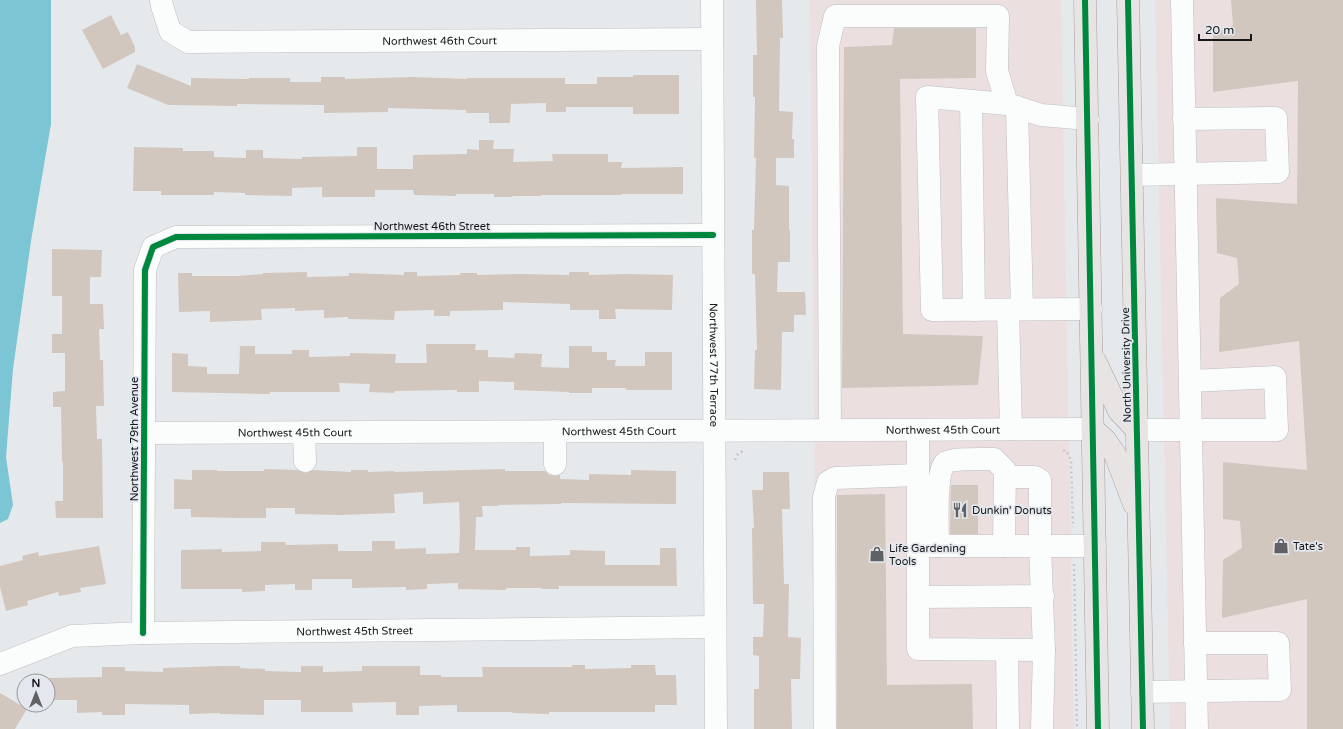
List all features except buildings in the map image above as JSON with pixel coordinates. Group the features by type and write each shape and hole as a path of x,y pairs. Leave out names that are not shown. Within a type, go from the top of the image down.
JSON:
{"main road":[{"path":"1085,0 1098,729"},
{"name":"North University Drive","path":"1128,0 1143,729"},
{"path":"1092,352 1103,379 1119,411 1137,430"},
{"path":"1093,429 1105,440 1115,454 1139,517"}],"street":[{"name":"Northwest 46th Court","path":"162,0 162,6 170,31 188,42 712,40"},
{"name":"Northwest 77th Terrace","path":"712,0 716,729"},
{"path":"1182,0 1197,729"},
{"path":"830,430 828,46 835,16 998,16 997,72 1012,106 1015,310 1011,429"},
{"path":"1088,119 1041,115 1012,106 927,97 932,310 1091,309"},
{"path":"971,101 974,310"},
{"path":"1132,175 1278,172 1276,118 1184,120"},
{"name":"Northwest 46th Street","path":"153,247 176,237 713,235"},
{"name":"Northwest 79th Avenue","path":"143,633 145,270 153,247"},
{"path":"1137,430 1277,430 1276,377 1190,381"},
{"name":"Northwest 45th Court","path":"145,433 1093,429"},
{"path":"918,430 918,475 928,546"},
{"path":"555,431 555,464"},
{"path":"304,432 305,461"},
{"path":"1004,546 1005,470 994,459 953,460 945,462 941,468 938,496 918,597 918,649 1044,650"},
{"path":"825,729 824,497 828,482 835,478 918,475"},
{"path":"1006,477 1034,477 1040,480 1040,546 1044,650 1042,729"},
{"path":"928,546 1095,546"},
{"path":"918,597 1043,596"},
{"name":"Northwest 45th Street","path":"0,664 72,636 143,633 715,627"},
{"path":"1142,692 1280,690 1278,643 1195,643"},
{"path":"1007,650 1008,729"}],"shaded area":[{"path":"810,0 1061,0 1074,729 817,729"},
{"path":"1155,0 1343,0 1343,729 1170,729"}],"water":[{"path":"0,0 51,0 51,124 31,241 13,369 6,457 13,505 8,519 0,523"}],"cycle path":[{"path":"1085,0 1098,729"},
{"path":"1128,0 1143,729"},
{"path":"143,633 145,270 153,247 176,237 713,235"}],"place":[{"name":"Dunkin' Donuts","path":"960,510"},
{"name":"Tate's","path":"1281,546"},
{"name":"Life Gardening Tools","path":"877,554"}]}
